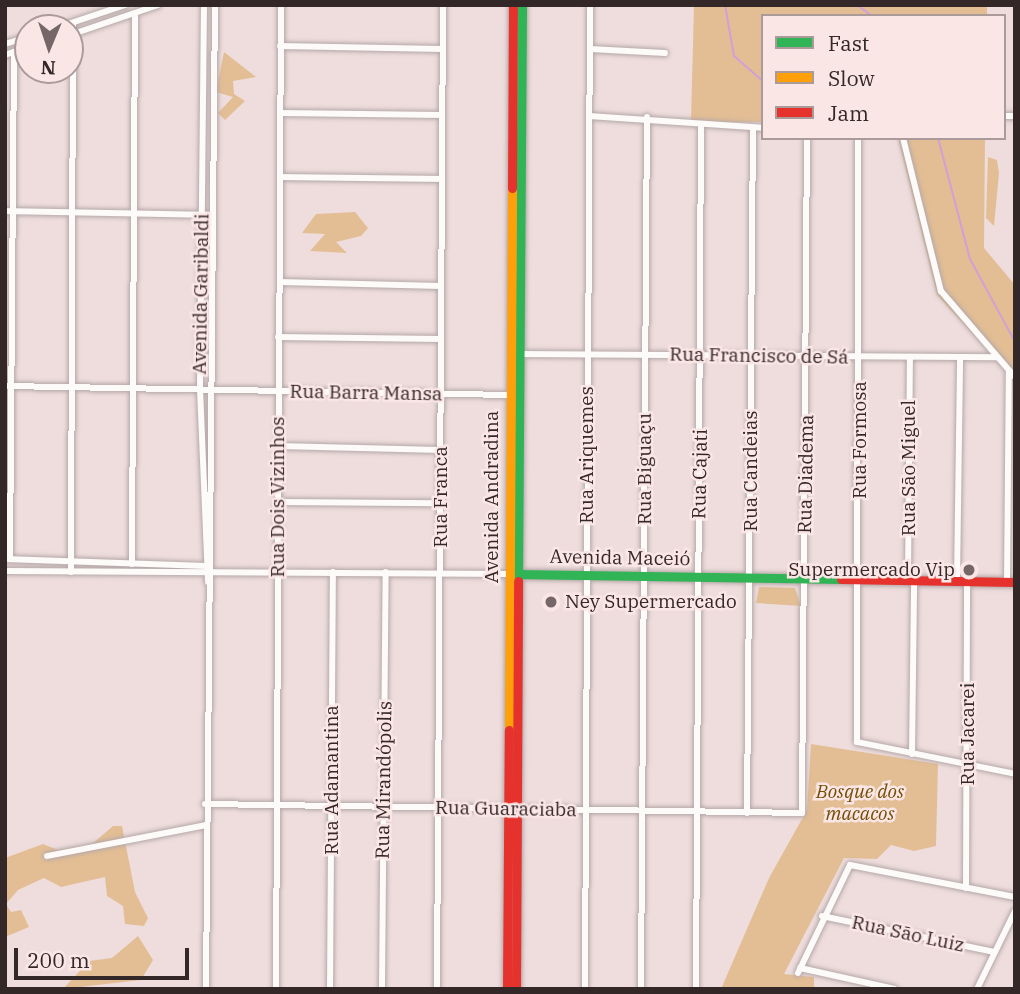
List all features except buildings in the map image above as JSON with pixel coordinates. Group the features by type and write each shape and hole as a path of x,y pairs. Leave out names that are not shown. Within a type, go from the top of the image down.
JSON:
{"main road":[{"name":"Avenida Andradina","path":"507,989 522,354 513,5"},
{"name":"Avenida Andradina","path":"515,574 510,395 522,5"},
{"name":"Avenida Maceió","path":"515,574 1011,582"},
{"name":"Avenida Andradina","path":"513,809 516,989"}],"street":[{"path":"84,19 125,5"},
{"path":"84,30 158,5"},
{"name":"Avenida Garibaldi","path":"204,5 200,389 207,571"},
{"name":"Avenida Garibaldi","path":"207,571 215,5"},
{"name":"Rua Dois Vizinhos","path":"276,989 281,5"},
{"name":"Rua Franca","path":"437,989 442,573 443,5"},
{"name":"Rua Ariquemes","path":"585,989 590,5"},
{"path":"132,564 135,13"},
{"path":"280,46 442,49"},
{"path":"590,49 665,52"},
{"path":"5,55 14,52"},
{"path":"14,84 8,559 72,560 207,571"},
{"path":"71,572 73,84"},
{"path":"280,113 442,115"},
{"path":"589,116 647,117 701,127 761,128"},
{"name":"Rua Biguaçu","path":"641,989 647,117"},
{"name":"Rua Cajati","path":"696,989 701,127"},
{"name":"Rua Candeias","path":"747,813 753,128"},
{"name":"Rua Diadema","path":"804,810 807,140"},
{"name":"Rua Formosa","path":"858,140 860,357 857,743 912,754"},
{"path":"903,140 941,291 1015,377"},
{"path":"281,177 442,179"},
{"path":"5,211 213,215"},
{"path":"280,282 441,286"},
{"path":"278,337 441,339"},
{"name":"Rua Francisco de Sá","path":"522,354 997,357"},
{"name":"Rua São Miguel","path":"910,357 912,754"},
{"name":"Rua Jacarei","path":"960,357 962,581 968,765 966,888"},
{"path":"1009,371 1011,582"},
{"path":"9,386 200,389"},
{"name":"Rua Barra Mansa","path":"200,389 521,395"},
{"path":"278,446 441,450"},
{"path":"278,502 441,503"},
{"path":"5,571 207,571"},
{"path":"206,989 207,571"},
{"name":"Avenida Maceió","path":"207,571 515,574"},
{"name":"Rua Adamantina","path":"330,989 333,572"},
{"name":"Rua Mirandópolis","path":"382,989 386,572"},
{"path":"912,754 1015,774"},
{"name":"Rua Guaraciaba","path":"205,804 642,812 747,813 804,810"},
{"path":"47,856 206,825"},
{"path":"895,989 799,971 822,916 850,865 1015,897"},
{"path":"977,989 1015,911"},
{"name":"Rua São Luiz","path":"822,916 994,951"}],"green space":[{"path":"694,5 987,5 987,14 761,14 761,122 698,122 691,119"},
{"path":"224,52 256,77 233,81 234,94 245,101 225,120 218,113 233,97 216,92"},
{"path":"898,140 985,140 984,248 1015,285 1015,380 937,295"},
{"path":"988,157 997,160 999,173 994,226 986,218"},
{"path":"355,212 368,228 361,236 336,242 347,253 310,251 325,234 302,233 316,214"},
{"path":"759,587 795,588 801,606 756,603"},
{"name":"Bosque dos macacos","path":"811,744 938,764 936,846 914,851 891,845 877,859 844,858 784,974 814,977 814,989 721,989 769,878 807,810"},
{"path":"113,826 122,826 135,892 148,918 144,926 125,924 123,906 107,896 105,877 61,887 44,878 18,890 6,904 11,912 21,910 29,927 5,937 5,858 43,844 58,850 92,844"},
{"path":"138,936 153,960 141,980 63,989 89,961 112,958"}],"waterway":[{"path":"725,5 734,56 761,79"},
{"path":"857,5 869,14"},
{"path":"939,140 970,259 1015,342"}],"traffic: fast":[{"path":"518,581 522,5"},
{"path":"515,574 841,579"}],"traffic: slow":[{"path":"509,730 512,188"}],"traffic: jam":[{"path":"512,188 513,5"},
{"path":"841,579 1015,582"},
{"path":"516,989 518,581"},
{"path":"507,989 509,730"}],"place":[{"name":"Supermercado Vip","path":"969,570"},
{"name":"Ney Supermercado","path":"551,602"}]}
